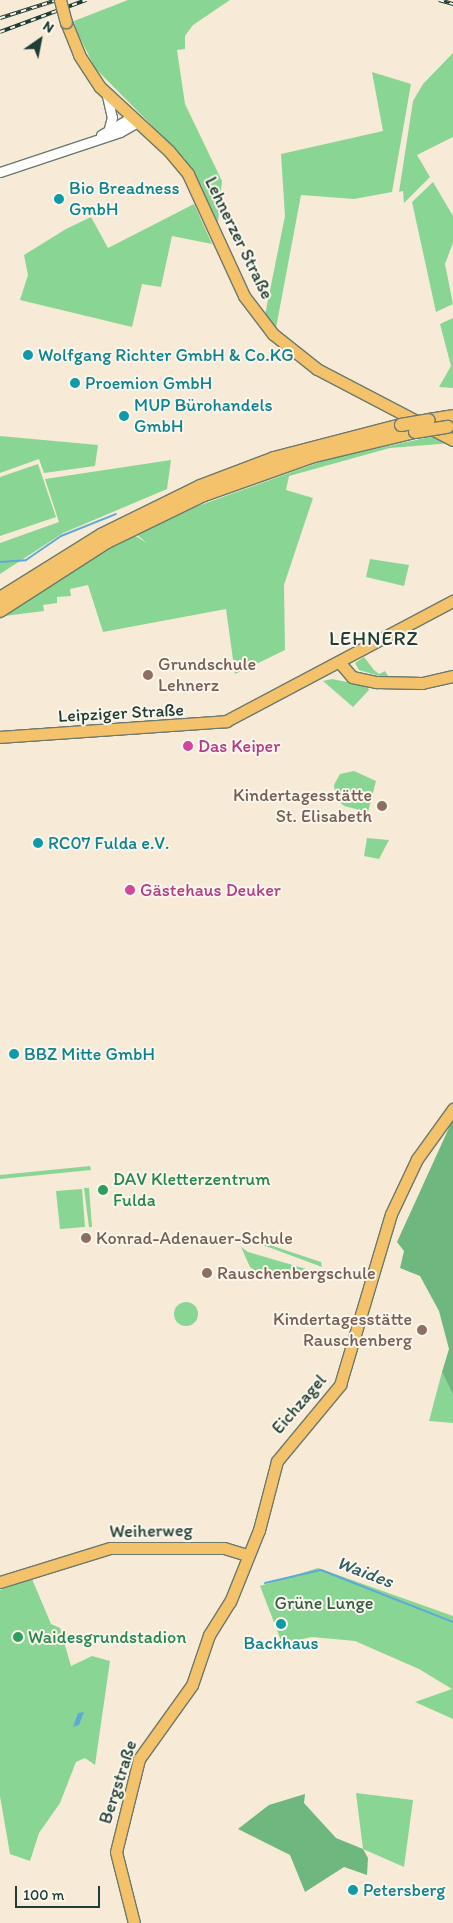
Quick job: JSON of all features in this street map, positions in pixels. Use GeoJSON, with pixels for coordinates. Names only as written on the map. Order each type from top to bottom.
{"type":"FeatureCollection","features":[{"type":"Feature","properties":{"kind":"highway"},"geometry":{"type":"LineString","coordinates":[[0,598],[145,517],[274,458],[401,425],[429,420],[451,423]]}},
{"type":"Feature","properties":{"kind":"highway"},"geometry":{"type":"LineString","coordinates":[[145,517],[274,469],[451,423]]}},
{"type":"Feature","properties":{"kind":"highway"},"geometry":{"type":"LineString","coordinates":[[0,611],[124,528]]}},
{"type":"Feature","properties":{"kind":"main road","name":"Lehnerzer Straße"},"geometry":{"type":"LineString","coordinates":[[60,0],[66,22],[79,55],[108,96],[169,151],[193,181],[244,296],[273,334],[317,369],[453,440]]}},
{"type":"Feature","properties":{"kind":"main road","name":"Leipziger Straße"},"geometry":{"type":"LineString","coordinates":[[0,737],[222,722],[340,663],[453,601]]}},
{"type":"Feature","properties":{"kind":"main road"},"geometry":{"type":"LineString","coordinates":[[340,663],[352,677],[376,682],[422,683],[453,676]]}},
{"type":"Feature","properties":{"kind":"main road","name":"Eichzagel"},"geometry":{"type":"LineString","coordinates":[[247,1555],[258,1530],[277,1461],[341,1384],[391,1214],[417,1158],[453,1109]]}},
{"type":"Feature","properties":{"kind":"main road","name":"Weiherweg"},"geometry":{"type":"LineString","coordinates":[[0,1582],[110,1548],[224,1548],[247,1555]]}},
{"type":"Feature","properties":{"kind":"main road","name":"Bergstraße"},"geometry":{"type":"LineString","coordinates":[[134,1923],[116,1852],[140,1759],[194,1680],[206,1641],[230,1602],[247,1555]]}},
{"type":"Feature","properties":{"kind":"street"},"geometry":{"type":"LineString","coordinates":[[108,96],[112,117],[109,128]]}},
{"type":"Feature","properties":{"kind":"street"},"geometry":{"type":"LineString","coordinates":[[101,135],[109,128],[134,120]]}},
{"type":"Feature","properties":{"kind":"street"},"geometry":{"type":"LineString","coordinates":[[0,172],[101,135],[120,132],[134,120]]}},
{"type":"Feature","properties":{"kind":"green space"},"geometry":{"type":"Polygon","coordinates":[[[128,0],[230,0],[193,25],[185,36],[185,49],[177,50],[185,104],[222,181],[218,223],[185,159],[95,68],[78,34],[74,21],[128,0]]]}},
{"type":"Feature","properties":{"kind":"green space"},"geometry":{"type":"Polygon","coordinates":[[[453,53],[453,137],[417,155],[430,177],[404,203],[403,191],[399,192],[413,101],[423,84],[453,53]]]}},
{"type":"Feature","properties":{"kind":"green space"},"geometry":{"type":"Polygon","coordinates":[[[372,72],[411,84],[392,192],[354,199],[301,195],[276,328],[265,315],[285,216],[281,154],[383,131],[372,72]]]}},
{"type":"Feature","properties":{"kind":"green space"},"geometry":{"type":"Polygon","coordinates":[[[433,182],[453,216],[453,243],[445,264],[453,304],[436,312],[412,202],[433,182]]]}},
{"type":"Feature","properties":{"kind":"green space"},"geometry":{"type":"Polygon","coordinates":[[[194,204],[212,244],[172,236],[161,287],[142,284],[132,327],[20,300],[28,275],[24,255],[66,229],[91,217],[108,248],[194,204]]]}},
{"type":"Feature","properties":{"kind":"green space"},"geometry":{"type":"Polygon","coordinates":[[[453,318],[453,388],[439,387],[451,366],[440,324],[453,318]]]}},
{"type":"Feature","properties":{"kind":"green space"},"geometry":{"type":"Polygon","coordinates":[[[439,435],[452,443],[390,448],[289,476],[286,490],[313,498],[284,585],[285,650],[235,674],[226,609],[103,632],[88,585],[70,589],[71,596],[57,597],[57,603],[43,605],[44,611],[4,616],[61,576],[134,535],[147,543],[136,534],[173,515],[328,459],[439,435]]]}},
{"type":"Feature","properties":{"kind":"green space"},"geometry":{"type":"Polygon","coordinates":[[[0,436],[98,445],[95,466],[44,473],[39,459],[0,473],[0,436]]]}},
{"type":"Feature","properties":{"kind":"green space"},"geometry":{"type":"Polygon","coordinates":[[[171,460],[167,489],[63,533],[0,574],[0,543],[59,522],[45,479],[171,460]]]}},
{"type":"Feature","properties":{"kind":"green space"},"geometry":{"type":"Polygon","coordinates":[[[38,464],[56,517],[0,536],[0,477],[38,464]]]}},
{"type":"Feature","properties":{"kind":"green space"},"geometry":{"type":"Polygon","coordinates":[[[370,559],[409,565],[404,586],[366,577],[370,559]]]}},
{"type":"Feature","properties":{"kind":"green space"},"geometry":{"type":"Polygon","coordinates":[[[364,657],[374,670],[379,674],[385,671],[390,679],[359,670],[355,663],[364,657]]]}},
{"type":"Feature","properties":{"kind":"green space"},"geometry":{"type":"Polygon","coordinates":[[[332,679],[367,686],[369,690],[353,707],[323,681],[332,679]]]}},
{"type":"Feature","properties":{"kind":"green space"},"geometry":{"type":"Polygon","coordinates":[[[354,771],[376,781],[368,812],[344,806],[336,798],[334,785],[340,774],[354,771]]]}},
{"type":"Feature","properties":{"kind":"green space"},"geometry":{"type":"Polygon","coordinates":[[[367,838],[389,840],[379,859],[364,856],[367,838]]]}},
{"type":"Feature","properties":{"kind":"green space"},"geometry":{"type":"Polygon","coordinates":[[[453,1119],[453,1395],[442,1372],[449,1349],[439,1311],[420,1276],[400,1268],[404,1251],[397,1242],[453,1119]]]}},
{"type":"Feature","properties":{"kind":"green space"},"geometry":{"type":"Polygon","coordinates":[[[90,1166],[91,1170],[0,1179],[0,1175],[90,1166]]]}},
{"type":"Feature","properties":{"kind":"green space"},"geometry":{"type":"Polygon","coordinates":[[[84,1188],[89,1188],[92,1227],[89,1227],[84,1188]]]}},
{"type":"Feature","properties":{"kind":"green space"},"geometry":{"type":"Polygon","coordinates":[[[82,1189],[85,1227],[60,1229],[56,1191],[82,1189]]]}},
{"type":"Feature","properties":{"kind":"green space"},"geometry":{"type":"Polygon","coordinates":[[[243,1236],[321,1262],[322,1267],[252,1241],[241,1242],[243,1236]]]}},
{"type":"Feature","properties":{"kind":"green space"},"geometry":{"type":"Polygon","coordinates":[[[241,1247],[248,1252],[313,1271],[261,1275],[250,1267],[241,1247]]]}},
{"type":"Feature","properties":{"kind":"green space"},"geometry":{"type":"Polygon","coordinates":[[[186,1302],[194,1306],[198,1314],[194,1322],[186,1326],[178,1322],[174,1314],[178,1306],[186,1302]]]}},
{"type":"Feature","properties":{"kind":"green space"},"geometry":{"type":"Polygon","coordinates":[[[442,1372],[453,1395],[453,1423],[429,1421],[442,1372]]]}},
{"type":"Feature","properties":{"kind":"green space","name":"Grüne Lunge"},"geometry":{"type":"Polygon","coordinates":[[[318,1568],[453,1616],[453,1719],[415,1702],[452,1689],[419,1669],[355,1641],[312,1637],[282,1643],[260,1586],[318,1568]]]}},
{"type":"Feature","properties":{"kind":"green space"},"geometry":{"type":"Polygon","coordinates":[[[32,1579],[51,1624],[60,1628],[71,1666],[92,1656],[110,1661],[95,1765],[85,1758],[76,1762],[60,1803],[39,1833],[30,1861],[10,1854],[0,1796],[0,1590],[32,1579]]]}},
{"type":"Feature","properties":{"kind":"green space"},"geometry":{"type":"Polygon","coordinates":[[[356,1793],[413,1800],[404,1867],[363,1849],[356,1793]]]}},
{"type":"Feature","properties":{"kind":"green space"},"geometry":{"type":"Polygon","coordinates":[[[305,1794],[304,1803],[336,1838],[363,1849],[368,1858],[367,1875],[344,1867],[305,1892],[290,1855],[238,1829],[269,1805],[305,1794]]]}},
{"type":"Feature","properties":{"kind":"water"},"geometry":{"type":"Polygon","coordinates":[[[84,1712],[79,1725],[73,1727],[78,1713],[84,1712]]]}},
{"type":"Feature","properties":{"kind":"waterway"},"geometry":{"type":"LineString","coordinates":[[0,562],[26,560],[61,536],[116,514]]}},
{"type":"Feature","properties":{"kind":"waterway","name":"Waides"},"geometry":{"type":"LineString","coordinates":[[265,1583],[321,1570],[453,1622]]}},
{"type":"Feature","properties":{"kind":"railway"},"geometry":{"type":"LineString","coordinates":[[0,18],[57,0]]}},
{"type":"Feature","properties":{"kind":"railway"},"geometry":{"type":"LineString","coordinates":[[0,32],[86,0]]}},
{"type":"Feature","properties":{"kind":"railway"},"geometry":{"type":"LineString","coordinates":[[439,0],[453,4]]}},
{"type":"Feature","properties":{"kind":"place","name":"Bio Breadness GmbH"},"geometry":{"type":"Point","coordinates":[59,199]}},
{"type":"Feature","properties":{"kind":"place","name":"Wolfgang Richter GmbH & Co.KG"},"geometry":{"type":"Point","coordinates":[28,355]}},
{"type":"Feature","properties":{"kind":"place","name":"Proemion GmbH"},"geometry":{"type":"Point","coordinates":[75,383]}},
{"type":"Feature","properties":{"kind":"place","name":"MUP Bürohandels GmbH"},"geometry":{"type":"Point","coordinates":[124,416]}},
{"type":"Feature","properties":{"kind":"place","name":"Grundschule Lehnerz"},"geometry":{"type":"Point","coordinates":[148,675]}},
{"type":"Feature","properties":{"kind":"place","name":"Das Keiper"},"geometry":{"type":"Point","coordinates":[188,746]}},
{"type":"Feature","properties":{"kind":"place","name":"Kindertagesstätte St. Elisabeth"},"geometry":{"type":"Point","coordinates":[382,806]}},
{"type":"Feature","properties":{"kind":"place","name":"RC07 Fulda e.V."},"geometry":{"type":"Point","coordinates":[38,843]}},
{"type":"Feature","properties":{"kind":"place","name":"Gästehaus Deuker"},"geometry":{"type":"Point","coordinates":[130,890]}},
{"type":"Feature","properties":{"kind":"place","name":"BBZ Mitte GmbH"},"geometry":{"type":"Point","coordinates":[14,1054]}},
{"type":"Feature","properties":{"kind":"place","name":"DAV Kletterzentrum Fulda"},"geometry":{"type":"Point","coordinates":[103,1190]}},
{"type":"Feature","properties":{"kind":"place","name":"Konrad-Adenauer-Schule"},"geometry":{"type":"Point","coordinates":[86,1238]}},
{"type":"Feature","properties":{"kind":"place","name":"Rauschenbergschule"},"geometry":{"type":"Point","coordinates":[207,1273]}},
{"type":"Feature","properties":{"kind":"place","name":"Kindertagesstätte Rauschenberg"},"geometry":{"type":"Point","coordinates":[422,1330]}},
{"type":"Feature","properties":{"kind":"place","name":"Backhaus"},"geometry":{"type":"Point","coordinates":[281,1624]}},
{"type":"Feature","properties":{"kind":"place","name":"Waidesgrundstadion"},"geometry":{"type":"Point","coordinates":[18,1637]}},
{"type":"Feature","properties":{"kind":"place","name":"Petersberg"},"geometry":{"type":"Point","coordinates":[353,1890]}},
{"type":"Feature","properties":{"kind":"district","name":"LEHNERZ"},"geometry":{"type":"Point","coordinates":[374,638]}}]}
